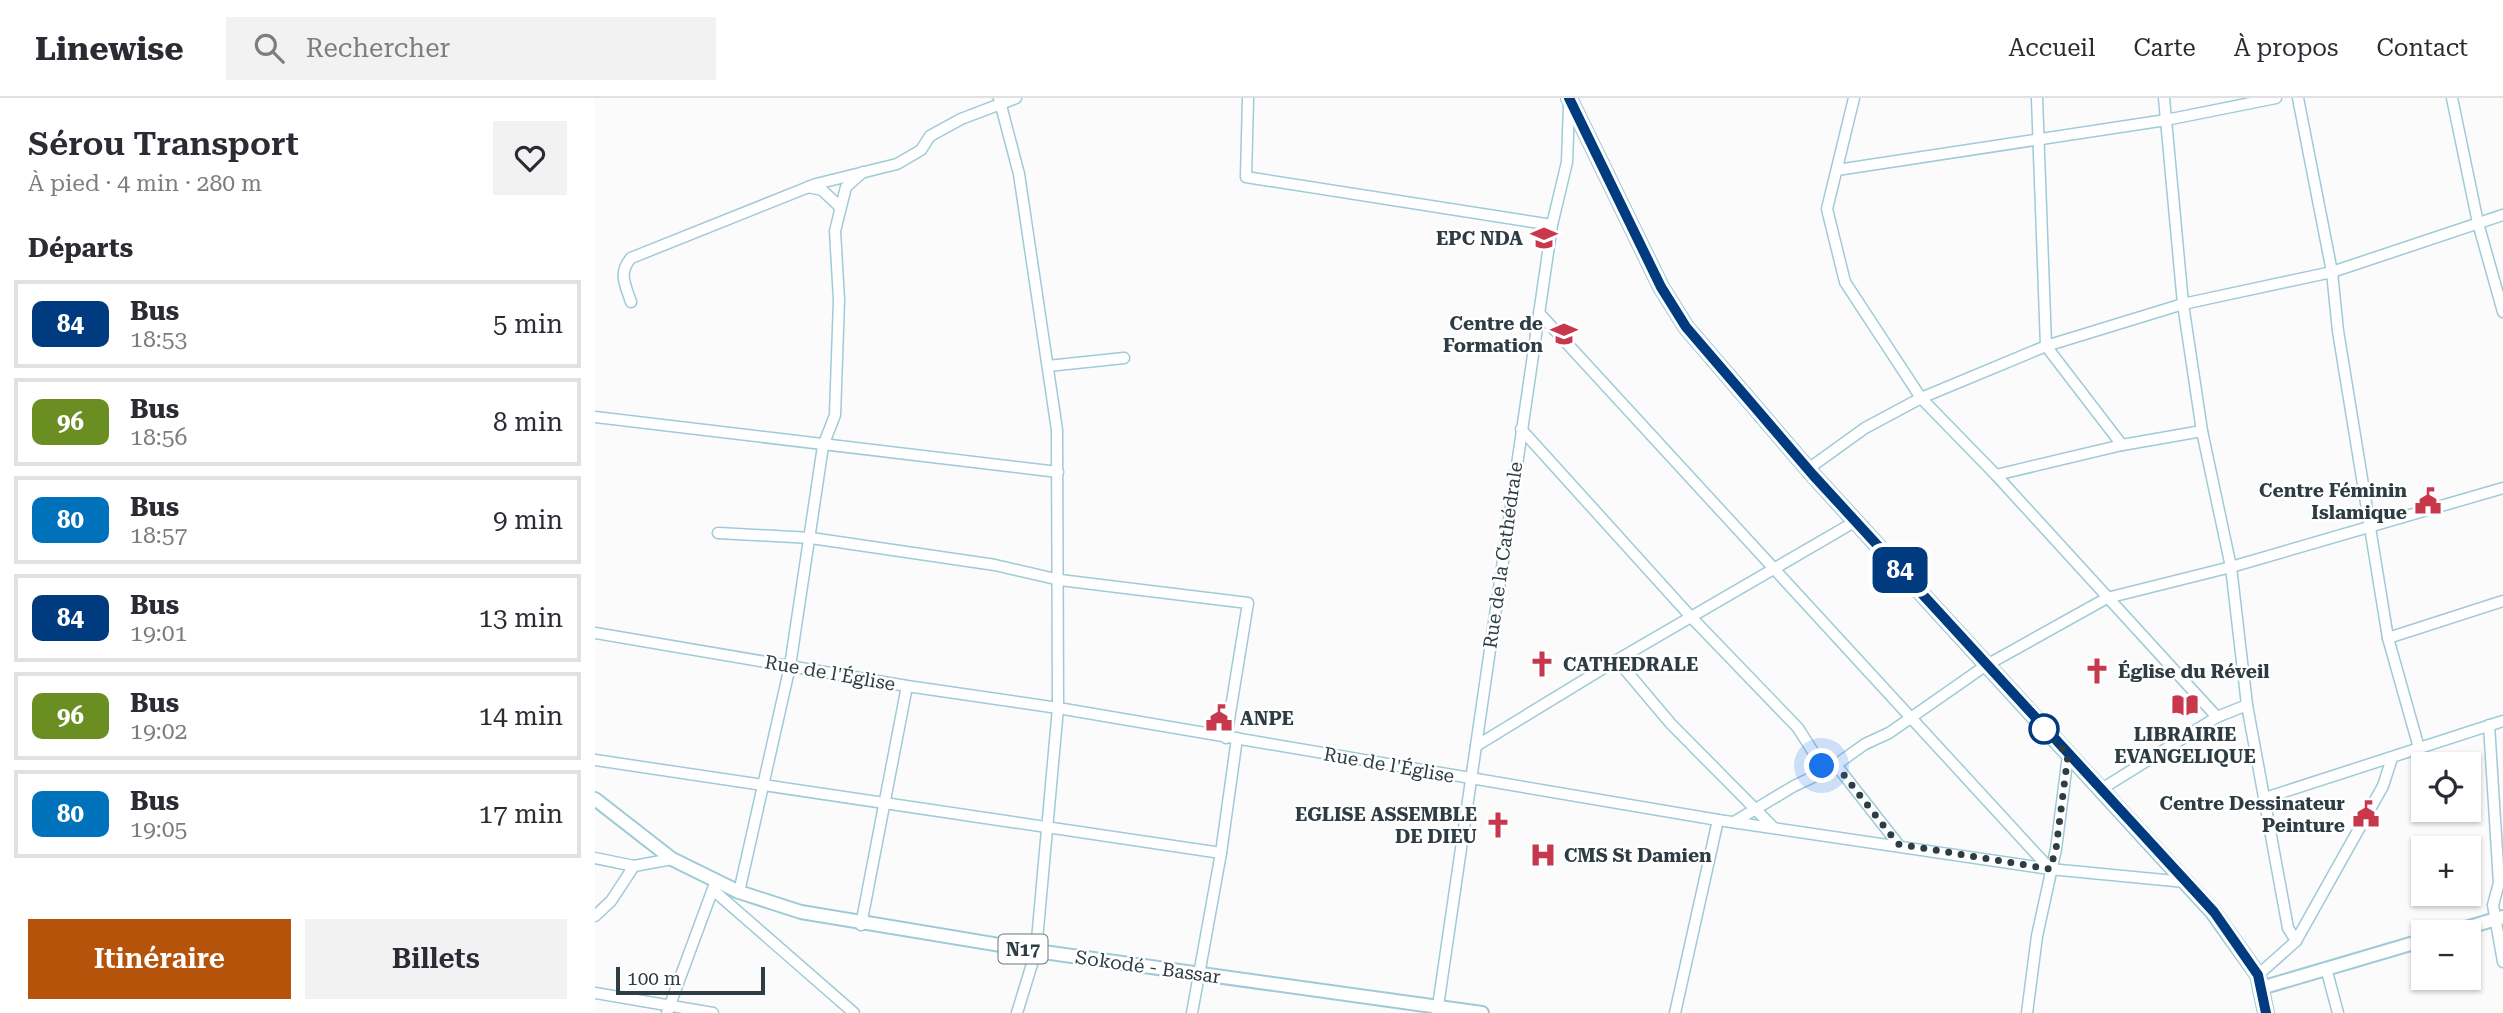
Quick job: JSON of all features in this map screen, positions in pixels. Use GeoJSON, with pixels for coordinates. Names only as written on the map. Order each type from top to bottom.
{"type":"FeatureCollection","features":[{"type":"Feature","properties":{"kind":"highway"},"geometry":{"type":"LineString","coordinates":[[1569,98],[1674,310],[1808,469],[2231,934],[2260,982],[2266,1013]]}},
{"type":"Feature","properties":{"kind":"main road","name":"Sokodé - Bassar"},"geometry":{"type":"LineString","coordinates":[[595,799],[672,859],[714,886],[801,912],[861,925],[1036,951],[1482,1013]]}},
{"type":"Feature","properties":{"kind":"main road"},"geometry":{"type":"LineString","coordinates":[[2481,923],[2499,918]]}},
{"type":"Feature","properties":{"kind":"main road"},"geometry":{"type":"LineString","coordinates":[[2260,982],[2326,968],[2411,944]]}},
{"type":"Feature","properties":{"kind":"street"},"geometry":{"type":"LineString","coordinates":[[631,302],[622,275],[631,258],[808,187],[897,164],[921,150],[930,136],[999,100],[1016,98]]}},
{"type":"Feature","properties":{"kind":"street"},"geometry":{"type":"LineString","coordinates":[[1248,98],[1246,177],[1552,225]]}},
{"type":"Feature","properties":{"kind":"street","name":"Rue de la Cathédrale"},"geometry":{"type":"LineString","coordinates":[[1438,1009],[1552,225],[1571,137],[1569,98]]}},
{"type":"Feature","properties":{"kind":"street"},"geometry":{"type":"LineString","coordinates":[[1854,98],[1827,209],[1845,282],[1921,398],[1996,475],[2217,717]]}},
{"type":"Feature","properties":{"kind":"street"},"geometry":{"type":"LineString","coordinates":[[2037,98],[2046,345],[2122,445]]}},
{"type":"Feature","properties":{"kind":"street"},"geometry":{"type":"LineString","coordinates":[[2164,98],[2183,304],[2202,431],[2231,567],[2247,705],[2288,928],[2295,941]]}},
{"type":"Feature","properties":{"kind":"street"},"geometry":{"type":"LineString","coordinates":[[1837,170],[2166,120],[2276,98]]}},
{"type":"Feature","properties":{"kind":"street"},"geometry":{"type":"LineString","coordinates":[[2298,98],[2332,272],[2338,331],[2372,526],[2388,638],[2419,748]]}},
{"type":"Feature","properties":{"kind":"street"},"geometry":{"type":"LineString","coordinates":[[2452,98],[2478,223],[2503,312]]}},
{"type":"Feature","properties":{"kind":"street"},"geometry":{"type":"LineString","coordinates":[[999,100],[1019,174],[1057,430],[1058,472],[1058,708],[1049,828],[1036,951],[1017,1013]]}},
{"type":"Feature","properties":{"kind":"street"},"geometry":{"type":"LineString","coordinates":[[739,892],[790,666],[823,446],[835,415],[839,300],[835,231],[839,206],[846,187],[863,172]]}},
{"type":"Feature","properties":{"kind":"street"},"geometry":{"type":"LineString","coordinates":[[808,187],[822,190],[839,206]]}},
{"type":"Feature","properties":{"kind":"street"},"geometry":{"type":"LineString","coordinates":[[1808,469],[1865,428],[1921,398],[2046,345],[2183,304],[2332,272],[2503,215]]}},
{"type":"Feature","properties":{"kind":"street"},"geometry":{"type":"LineString","coordinates":[[1539,313],[2050,869]]}},
{"type":"Feature","properties":{"kind":"street"},"geometry":{"type":"LineString","coordinates":[[1048,366],[1124,358]]}},
{"type":"Feature","properties":{"kind":"street"},"geometry":{"type":"LineString","coordinates":[[595,417],[1058,472]]}},
{"type":"Feature","properties":{"kind":"street"},"geometry":{"type":"LineString","coordinates":[[1521,429],[1691,617],[1798,728],[1822,766],[1840,770],[1898,844]]}},
{"type":"Feature","properties":{"kind":"street"},"geometry":{"type":"LineString","coordinates":[[1996,475],[2122,445],[2202,431]]}},
{"type":"Feature","properties":{"kind":"street"},"geometry":{"type":"LineString","coordinates":[[1734,822],[1830,769],[1913,717],[1985,666],[2107,598],[2231,567],[2503,488]]}},
{"type":"Feature","properties":{"kind":"street"},"geometry":{"type":"LineString","coordinates":[[1476,746],[1617,660],[1856,521]]}},
{"type":"Feature","properties":{"kind":"street"},"geometry":{"type":"LineString","coordinates":[[718,533],[811,538],[995,565],[1060,580],[1248,603],[1221,853],[1197,973],[1192,1013]]}},
{"type":"Feature","properties":{"kind":"street"},"geometry":{"type":"LineString","coordinates":[[2388,638],[2503,601]]}},
{"type":"Feature","properties":{"kind":"street","name":"Rue de l'Église"},"geometry":{"type":"LineString","coordinates":[[595,633],[1718,820],[1898,844],[2050,869],[2185,882]]}},
{"type":"Feature","properties":{"kind":"street"},"geometry":{"type":"LineString","coordinates":[[1617,660],[1671,724],[1773,827]]}},
{"type":"Feature","properties":{"kind":"street"},"geometry":{"type":"LineString","coordinates":[[861,925],[907,686]]}},
{"type":"Feature","properties":{"kind":"street"},"geometry":{"type":"LineString","coordinates":[[2100,790],[2217,717],[2247,705]]}},
{"type":"Feature","properties":{"kind":"street"},"geometry":{"type":"LineString","coordinates":[[2265,799],[2503,721]]}},
{"type":"Feature","properties":{"kind":"street"},"geometry":{"type":"LineString","coordinates":[[2489,725],[2498,883],[2493,905],[2499,918],[2503,962]]}},
{"type":"Feature","properties":{"kind":"street"},"geometry":{"type":"LineString","coordinates":[[2027,1013],[2050,869],[2056,849],[2068,755]]}},
{"type":"Feature","properties":{"kind":"street"},"geometry":{"type":"LineString","coordinates":[[2260,982],[2295,941],[2383,786],[2392,758]]}},
{"type":"Feature","properties":{"kind":"street"},"geometry":{"type":"LineString","coordinates":[[595,760],[762,787],[1221,853]]}},
{"type":"Feature","properties":{"kind":"street"},"geometry":{"type":"LineString","coordinates":[[1675,1013],[1718,820]]}},
{"type":"Feature","properties":{"kind":"street"},"geometry":{"type":"LineString","coordinates":[[595,858],[634,866],[672,859]]}},
{"type":"Feature","properties":{"kind":"street"},"geometry":{"type":"LineString","coordinates":[[595,916],[611,901],[634,866]]}},
{"type":"Feature","properties":{"kind":"street"},"geometry":{"type":"LineString","coordinates":[[668,1009],[714,886],[854,1013]]}},
{"type":"Feature","properties":{"kind":"street"},"geometry":{"type":"LineString","coordinates":[[2326,968],[2338,1013]]}},
{"type":"Feature","properties":{"kind":"street"},"geometry":{"type":"LineString","coordinates":[[595,993],[668,1009],[713,1013]]}},
{"type":"Feature","properties":{"kind":"bus line","name":"84"},"geometry":{"type":"LineString","coordinates":[[1569,98],[1661,287],[1686,327],[1813,475],[1985,666],[2214,912],[2258,975],[2266,1013]]}},
{"type":"Feature","properties":{"kind":"place","name":"EPC NDA"},"geometry":{"type":"Point","coordinates":[1544,238]}},
{"type":"Feature","properties":{"kind":"place","name":"Centre de Formation"},"geometry":{"type":"Point","coordinates":[1564,334]}},
{"type":"Feature","properties":{"kind":"place","name":"Centre Féminin Islamique"},"geometry":{"type":"Point","coordinates":[2428,501]}},
{"type":"Feature","properties":{"kind":"place","name":"CATHEDRALE"},"geometry":{"type":"Point","coordinates":[1542,664]}},
{"type":"Feature","properties":{"kind":"place","name":"Église du Réveil"},"geometry":{"type":"Point","coordinates":[2097,671]}},
{"type":"Feature","properties":{"kind":"place","name":"LIBRAIRIE EVANGELIQUE"},"geometry":{"type":"Point","coordinates":[2185,705]}},
{"type":"Feature","properties":{"kind":"place","name":"ANPE"},"geometry":{"type":"Point","coordinates":[1219,718]}},
{"type":"Feature","properties":{"kind":"place","name":"Centre Dessinateur Peinture"},"geometry":{"type":"Point","coordinates":[2366,814]}},
{"type":"Feature","properties":{"kind":"place","name":"EGLISE ASSEMBLE DE DIEU"},"geometry":{"type":"Point","coordinates":[1498,825]}},
{"type":"Feature","properties":{"kind":"place","name":"CMS St Damien"},"geometry":{"type":"Point","coordinates":[1543,855]}},
{"type":"Feature","properties":{"kind":"route"},"geometry":{"type":"LineString","coordinates":[[1822,766],[1840,770],[1898,844],[2050,869],[2056,849],[2068,755],[2044,729]]}}]}
